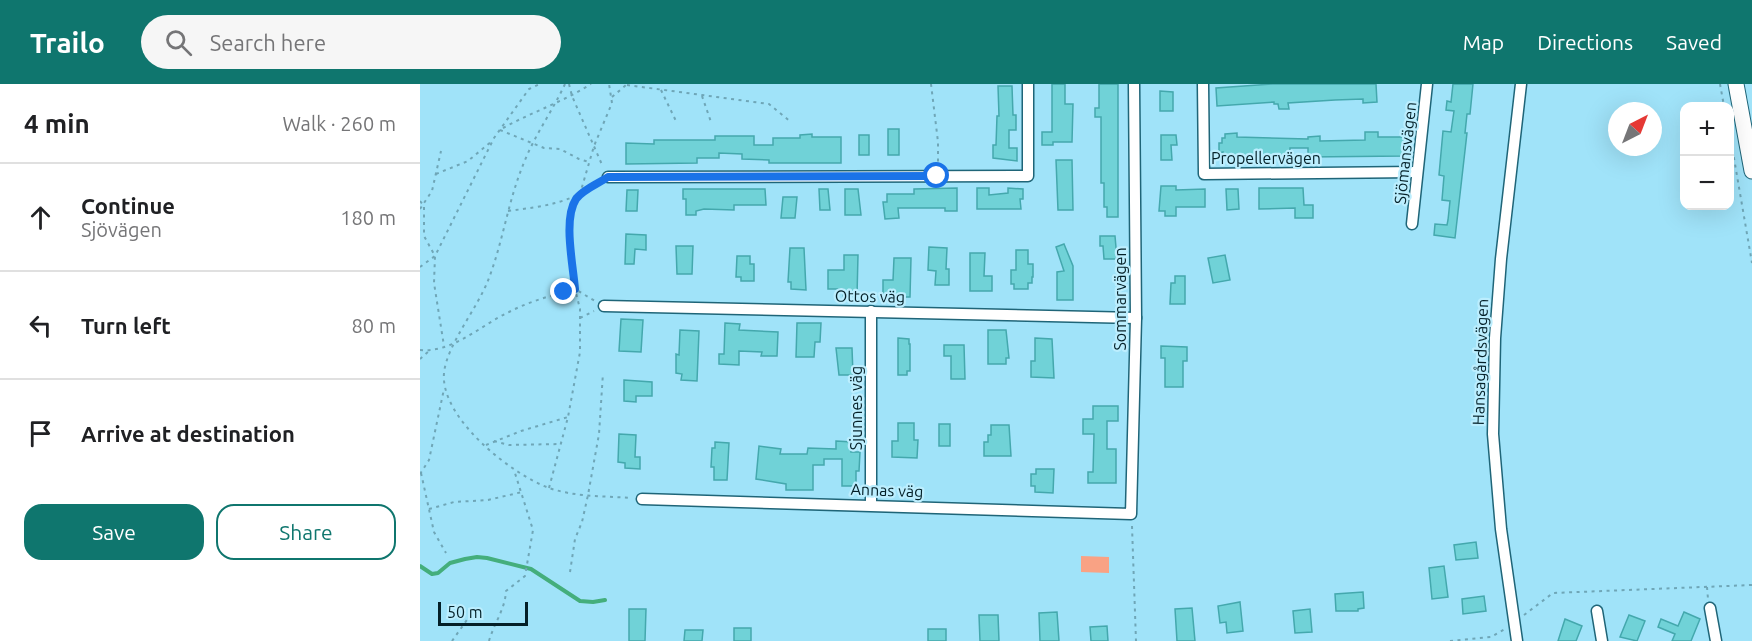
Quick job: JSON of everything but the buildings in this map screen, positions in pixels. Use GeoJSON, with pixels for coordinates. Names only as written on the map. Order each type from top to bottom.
{"type":"FeatureCollection","features":[{"type":"Feature","properties":{"kind":"street"},"geometry":{"type":"LineString","coordinates":[[608,177],[1028,176],[1028,84]]}},
{"type":"Feature","properties":{"kind":"street","name":"Sommarvägen"},"geometry":{"type":"LineString","coordinates":[[1131,514],[1136,318],[1134,84]]}},
{"type":"Feature","properties":{"kind":"street","name":"Propellervägen"},"geometry":{"type":"LineString","coordinates":[[1203,84],[1204,174],[1416,172]]}},
{"type":"Feature","properties":{"kind":"street","name":"Sjömansvägen"},"geometry":{"type":"LineString","coordinates":[[1412,224],[1427,84]]}},
{"type":"Feature","properties":{"kind":"street","name":"Hansagårdsvägen"},"geometry":{"type":"LineString","coordinates":[[1517,641],[1492,434],[1499,282],[1521,84]]}},
{"type":"Feature","properties":{"kind":"street"},"geometry":{"type":"LineString","coordinates":[[1736,84],[1752,171]]}},
{"type":"Feature","properties":{"kind":"street","name":"Ottos väg"},"geometry":{"type":"LineString","coordinates":[[604,306],[1136,318]]}},
{"type":"Feature","properties":{"kind":"street","name":"Sjunnes väg"},"geometry":{"type":"LineString","coordinates":[[871,505],[872,311]]}},
{"type":"Feature","properties":{"kind":"street","name":"Annas väg"},"geometry":{"type":"LineString","coordinates":[[642,499],[1131,514]]}},
{"type":"Feature","properties":{"kind":"street"},"geometry":{"type":"LineString","coordinates":[[1710,608],[1716,641]]}},
{"type":"Feature","properties":{"kind":"street"},"geometry":{"type":"LineString","coordinates":[[1598,611],[1602,641]]}},
{"type":"Feature","properties":{"kind":"path"},"geometry":{"type":"LineString","coordinates":[[444,346],[434,283],[435,256],[494,138],[529,89],[540,84]]}},
{"type":"Feature","properties":{"kind":"path"},"geometry":{"type":"LineString","coordinates":[[508,211],[545,207],[577,197],[608,177],[567,84]]}},
{"type":"Feature","properties":{"kind":"path"},"geometry":{"type":"LineString","coordinates":[[446,553],[434,532],[420,474],[429,460],[445,387],[446,363],[486,286],[522,166],[543,121],[567,84]]}},
{"type":"Feature","properties":{"kind":"path"},"geometry":{"type":"LineString","coordinates":[[500,130],[527,115],[572,96],[591,84]]}},
{"type":"Feature","properties":{"kind":"path"},"geometry":{"type":"LineString","coordinates":[[549,488],[568,417],[580,352],[580,318],[569,222],[594,146],[612,103],[609,84]]}},
{"type":"Feature","properties":{"kind":"path"},"geometry":{"type":"LineString","coordinates":[[612,97],[627,84],[769,104],[791,122]]}},
{"type":"Feature","properties":{"kind":"path"},"geometry":{"type":"LineString","coordinates":[[931,84],[938,142],[937,176]]}},
{"type":"Feature","properties":{"kind":"path"},"geometry":{"type":"LineString","coordinates":[[1720,84],[1723,102]]}},
{"type":"Feature","properties":{"kind":"path"},"geometry":{"type":"LineString","coordinates":[[661,90],[676,121]]}},
{"type":"Feature","properties":{"kind":"path"},"geometry":{"type":"LineString","coordinates":[[702,96],[711,122]]}},
{"type":"Feature","properties":{"kind":"path"},"geometry":{"type":"LineString","coordinates":[[500,130],[544,148],[560,149],[589,162]]}},
{"type":"Feature","properties":{"kind":"path"},"geometry":{"type":"LineString","coordinates":[[436,174],[468,161],[494,138]]}},
{"type":"Feature","properties":{"kind":"path"},"geometry":{"type":"LineString","coordinates":[[420,209],[432,191],[441,151]]}},
{"type":"Feature","properties":{"kind":"path"},"geometry":{"type":"LineString","coordinates":[[1734,156],[1752,262]]}},
{"type":"Feature","properties":{"kind":"path"},"geometry":{"type":"LineString","coordinates":[[420,201],[424,206],[424,236],[435,256]]}},
{"type":"Feature","properties":{"kind":"path"},"geometry":{"type":"LineString","coordinates":[[420,267],[435,256]]}},
{"type":"Feature","properties":{"kind":"path"},"geometry":{"type":"LineString","coordinates":[[420,359],[429,351],[455,343],[507,312],[575,289],[604,306]]}},
{"type":"Feature","properties":{"kind":"path"},"geometry":{"type":"LineString","coordinates":[[580,318],[604,306]]}},
{"type":"Feature","properties":{"kind":"path"},"geometry":{"type":"LineString","coordinates":[[420,350],[429,351]]}},
{"type":"Feature","properties":{"kind":"path"},"geometry":{"type":"LineString","coordinates":[[570,572],[575,539],[582,522],[599,434],[603,373]]}},
{"type":"Feature","properties":{"kind":"path"},"geometry":{"type":"LineString","coordinates":[[445,387],[456,414],[514,470],[549,488],[588,495],[642,499]]}},
{"type":"Feature","properties":{"kind":"path"},"geometry":{"type":"LineString","coordinates":[[486,445],[521,431],[568,417]]}},
{"type":"Feature","properties":{"kind":"path"},"geometry":{"type":"LineString","coordinates":[[494,441],[509,445],[560,444]]}},
{"type":"Feature","properties":{"kind":"path"},"geometry":{"type":"LineString","coordinates":[[489,641],[493,628],[500,618],[506,591],[525,576],[533,530],[514,470]]}},
{"type":"Feature","properties":{"kind":"path"},"geometry":{"type":"LineString","coordinates":[[429,509],[454,502],[488,500],[522,492]]}},
{"type":"Feature","properties":{"kind":"path"},"geometry":{"type":"LineString","coordinates":[[1131,514],[1136,641]]}},
{"type":"Feature","properties":{"kind":"path"},"geometry":{"type":"LineString","coordinates":[[452,641],[469,617]]}},
{"type":"Feature","properties":{"kind":"shaded area"},"geometry":{"type":"Polygon","coordinates":[[[1081,556],[1109,557],[1109,573],[1081,572],[1081,556]]]}},
{"type":"Feature","properties":{"kind":"waterway"},"geometry":{"type":"LineString","coordinates":[[420,566],[432,574],[438,573],[450,563],[477,557],[487,558],[531,569],[580,601],[605,600]]}},
{"type":"Feature","properties":{"kind":"route"},"geometry":{"type":"LineString","coordinates":[[564,292],[575,289],[569,217],[577,197],[608,177],[937,176]]}}]}
